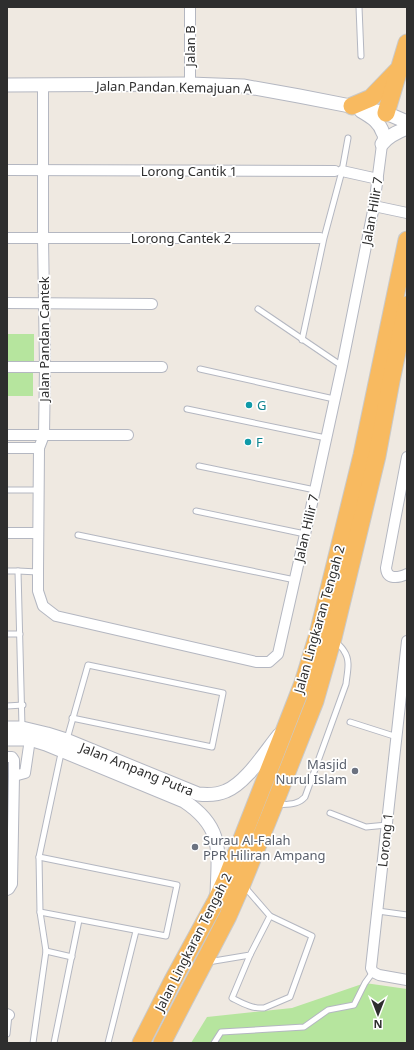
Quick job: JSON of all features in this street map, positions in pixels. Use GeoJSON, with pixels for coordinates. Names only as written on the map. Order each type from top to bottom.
{"type":"FeatureCollection","features":[{"type":"Feature","properties":{"kind":"highway"},"geometry":{"type":"LineString","coordinates":[[386,113],[407,43]]}},
{"type":"Feature","properties":{"kind":"highway"},"geometry":{"type":"LineString","coordinates":[[352,106],[371,98],[399,68]]}},
{"type":"Feature","properties":{"kind":"highway","name":"Jalan Lingkaran Tengah 2"},"geometry":{"type":"LineString","coordinates":[[162,1043],[228,916],[274,805],[314,701],[333,638],[377,456],[384,380],[407,240]]}},
{"type":"Feature","properties":{"kind":"highway","name":"Jalan Lingkaran Tengah 2"},"geometry":{"type":"LineString","coordinates":[[141,1043],[216,901],[230,870],[303,683],[325,607],[362,455],[407,305]]}},
{"type":"Feature","properties":{"kind":"street","name":"Jalan B"},"geometry":{"type":"LineString","coordinates":[[190,7],[190,84]]}},
{"type":"Feature","properties":{"kind":"street","name":"Jalan Pandan Kemajuan A"},"geometry":{"type":"LineString","coordinates":[[7,85],[190,84],[243,86],[386,113],[407,122]]}},
{"type":"Feature","properties":{"kind":"street","name":"Jalan Pandan Cantek"},"geometry":{"type":"LineString","coordinates":[[38,591],[39,448],[44,435],[45,367],[43,85]]}},
{"type":"Feature","properties":{"kind":"street"},"geometry":{"type":"LineString","coordinates":[[352,106],[377,122],[381,127],[382,139],[386,139],[407,128]]}},
{"type":"Feature","properties":{"kind":"street","name":"Jalan Pandan Kemajuan A"},"geometry":{"type":"LineString","coordinates":[[386,113],[407,111]]}},
{"type":"Feature","properties":{"kind":"street","name":"Jalan Hilir 7"},"geometry":{"type":"LineString","coordinates":[[38,591],[43,606],[56,616],[256,662],[270,662],[278,654],[342,366],[374,206],[386,113]]}},
{"type":"Feature","properties":{"kind":"street","name":"Lorong Cantik 1"},"geometry":{"type":"LineString","coordinates":[[7,170],[338,171],[378,179]]}},
{"type":"Feature","properties":{"kind":"street"},"geometry":{"type":"LineString","coordinates":[[374,206],[407,213]]}},
{"type":"Feature","properties":{"kind":"street","name":"Lorong Cantek 2"},"geometry":{"type":"LineString","coordinates":[[7,238],[320,238]]}},
{"type":"Feature","properties":{"kind":"street"},"geometry":{"type":"LineString","coordinates":[[7,303],[152,304]]}},
{"type":"Feature","properties":{"kind":"street"},"geometry":{"type":"LineString","coordinates":[[7,367],[162,367]]}},
{"type":"Feature","properties":{"kind":"street"},"geometry":{"type":"LineString","coordinates":[[7,435],[128,435]]}},
{"type":"Feature","properties":{"kind":"street"},"geometry":{"type":"LineString","coordinates":[[7,448],[39,448]]}},
{"type":"Feature","properties":{"kind":"street"},"geometry":{"type":"LineString","coordinates":[[407,457],[386,568],[389,576],[396,578],[407,574]]}},
{"type":"Feature","properties":{"kind":"street"},"geometry":{"type":"LineString","coordinates":[[7,533],[38,533]]}},
{"type":"Feature","properties":{"kind":"street","name":"Lorong 1"},"geometry":{"type":"LineString","coordinates":[[373,972],[371,968],[396,737],[403,708],[407,641]]}},
{"type":"Feature","properties":{"kind":"street","name":"Jalan Ampang Putra"},"geometry":{"type":"LineString","coordinates":[[7,739],[30,739],[46,744],[65,746],[198,794],[211,795],[225,792],[237,786],[248,775],[287,724]]}},
{"type":"Feature","properties":{"kind":"street","name":"Jalan Ampang Putra"},"geometry":{"type":"LineString","coordinates":[[7,728],[22,728],[47,734],[65,746],[184,801],[196,809],[213,831],[217,844],[218,858],[216,901]]}},
{"type":"Feature","properties":{"kind":"street"},"geometry":{"type":"LineString","coordinates":[[14,776],[25,773],[30,739]]}},
{"type":"Feature","properties":{"kind":"street"},"geometry":{"type":"LineString","coordinates":[[7,757],[12,757],[14,760],[12,884],[7,890]]}},
{"type":"Feature","properties":{"kind":"street"},"geometry":{"type":"LineString","coordinates":[[373,972],[379,975],[407,980]]}},
{"type":"Feature","properties":{"kind":"lane"},"geometry":{"type":"LineString","coordinates":[[359,7],[361,56]]}},
{"type":"Feature","properties":{"kind":"lane"},"geometry":{"type":"LineString","coordinates":[[302,340],[338,171],[348,138]]}},
{"type":"Feature","properties":{"kind":"lane"},"geometry":{"type":"LineString","coordinates":[[258,309],[342,366]]}},
{"type":"Feature","properties":{"kind":"lane"},"geometry":{"type":"LineString","coordinates":[[200,369],[334,399]]}},
{"type":"Feature","properties":{"kind":"lane"},"geometry":{"type":"LineString","coordinates":[[187,409],[326,438]]}},
{"type":"Feature","properties":{"kind":"lane"},"geometry":{"type":"LineString","coordinates":[[199,466],[315,490]]}},
{"type":"Feature","properties":{"kind":"lane"},"geometry":{"type":"LineString","coordinates":[[7,490],[38,490]]}},
{"type":"Feature","properties":{"kind":"lane"},"geometry":{"type":"LineString","coordinates":[[196,511],[305,534]]}},
{"type":"Feature","properties":{"kind":"lane"},"geometry":{"type":"LineString","coordinates":[[78,535],[295,580]]}},
{"type":"Feature","properties":{"kind":"lane"},"geometry":{"type":"LineString","coordinates":[[7,571],[38,572]]}},
{"type":"Feature","properties":{"kind":"lane"},"geometry":{"type":"LineString","coordinates":[[18,571],[22,728]]}},
{"type":"Feature","properties":{"kind":"lane"},"geometry":{"type":"LineString","coordinates":[[7,634],[20,634]]}},
{"type":"Feature","properties":{"kind":"lane"},"geometry":{"type":"LineString","coordinates":[[274,805],[296,804],[305,797],[346,684],[348,659],[344,651],[333,638]]}},
{"type":"Feature","properties":{"kind":"lane"},"geometry":{"type":"LineString","coordinates":[[33,1043],[46,951],[40,912],[39,857],[60,758],[65,746],[72,718],[88,665],[223,693],[212,747],[72,718]]}},
{"type":"Feature","properties":{"kind":"lane"},"geometry":{"type":"LineString","coordinates":[[7,706],[22,705]]}},
{"type":"Feature","properties":{"kind":"lane"},"geometry":{"type":"LineString","coordinates":[[350,722],[396,737]]}},
{"type":"Feature","properties":{"kind":"lane"},"geometry":{"type":"LineString","coordinates":[[330,813],[366,827],[387,825]]}},
{"type":"Feature","properties":{"kind":"lane"},"geometry":{"type":"LineString","coordinates":[[39,857],[177,885],[166,936],[40,912]]}},
{"type":"Feature","properties":{"kind":"lane"},"geometry":{"type":"LineString","coordinates":[[242,884],[270,916],[312,936],[290,997],[264,1008],[250,1007],[232,998],[250,955],[270,916]]}},
{"type":"Feature","properties":{"kind":"lane"},"geometry":{"type":"LineString","coordinates":[[378,911],[407,915]]}},
{"type":"Feature","properties":{"kind":"lane"},"geometry":{"type":"LineString","coordinates":[[54,1043],[79,920]]}},
{"type":"Feature","properties":{"kind":"lane"},"geometry":{"type":"LineString","coordinates":[[108,1043],[136,930]]}},
{"type":"Feature","properties":{"kind":"lane"},"geometry":{"type":"LineString","coordinates":[[46,951],[72,957]]}},
{"type":"Feature","properties":{"kind":"lane"},"geometry":{"type":"LineString","coordinates":[[204,963],[250,955]]}},
{"type":"Feature","properties":{"kind":"lane"},"geometry":{"type":"LineString","coordinates":[[214,1043],[221,1032],[304,1027],[328,1010],[354,1005],[365,983],[373,972]]}},
{"type":"Feature","properties":{"kind":"lane"},"geometry":{"type":"LineString","coordinates":[[7,1034],[8,1014]]}},
{"type":"Feature","properties":{"kind":"green space"},"geometry":{"type":"Polygon","coordinates":[[[7,334],[34,334],[34,363],[7,363],[7,334]]]}},
{"type":"Feature","properties":{"kind":"green space"},"geometry":{"type":"Polygon","coordinates":[[[7,372],[33,372],[33,396],[7,396],[7,372]]]}},
{"type":"Feature","properties":{"kind":"green space"},"geometry":{"type":"Polygon","coordinates":[[[365,983],[407,989],[407,1043],[191,1043],[207,1017],[292,1008],[365,983]]]}},
{"type":"Feature","properties":{"kind":"place","name":"G"},"geometry":{"type":"Point","coordinates":[249,405]}},
{"type":"Feature","properties":{"kind":"place","name":"F"},"geometry":{"type":"Point","coordinates":[248,442]}},
{"type":"Feature","properties":{"kind":"place","name":"Masjid Nurul Islam"},"geometry":{"type":"Point","coordinates":[355,771]}},
{"type":"Feature","properties":{"kind":"place","name":"Surau Al-Falah PPR Hiliran Ampang"},"geometry":{"type":"Point","coordinates":[195,847]}}]}
